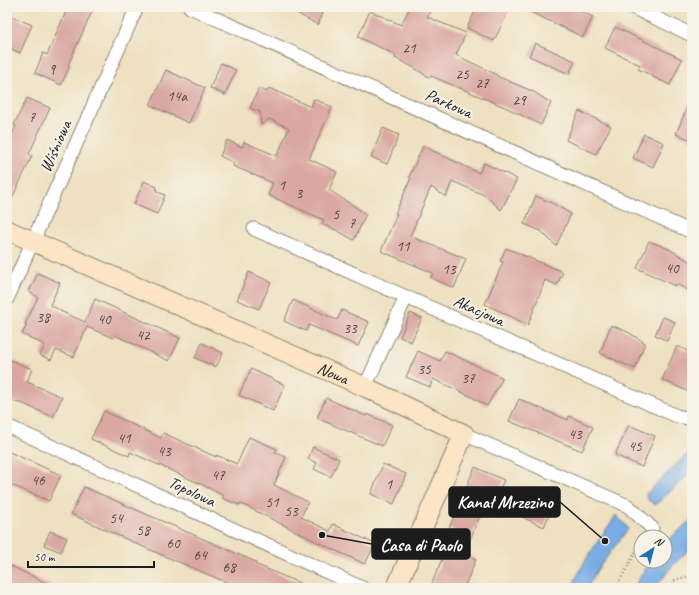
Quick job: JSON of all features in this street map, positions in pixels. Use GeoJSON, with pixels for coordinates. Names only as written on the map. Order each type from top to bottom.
{"type":"FeatureCollection","features":[{"type":"Feature","properties":{"kind":"street","name":"Wiśniowa"},"geometry":{"type":"LineString","coordinates":[[7,299],[137,7]]}},
{"type":"Feature","properties":{"kind":"street","name":"Parkowa"},"geometry":{"type":"LineString","coordinates":[[190,7],[692,232]]}},
{"type":"Feature","properties":{"kind":"street"},"geometry":{"type":"LineString","coordinates":[[632,7],[692,35]]}},
{"type":"Feature","properties":{"kind":"street","name":"Akacjowa"},"geometry":{"type":"LineString","coordinates":[[254,229],[406,298],[677,416],[692,419]]}},
{"type":"Feature","properties":{"kind":"street","name":"Nowa"},"geometry":{"type":"LineString","coordinates":[[7,230],[365,387],[464,434],[628,506],[652,528]]}},
{"type":"Feature","properties":{"kind":"street"},"geometry":{"type":"LineString","coordinates":[[365,387],[406,298]]}},
{"type":"Feature","properties":{"kind":"street","name":"Topolowa"},"geometry":{"type":"LineString","coordinates":[[7,426],[362,588]]}},
{"type":"Feature","properties":{"kind":"street"},"geometry":{"type":"LineString","coordinates":[[396,588],[464,434]]}},
{"type":"Feature","properties":{"kind":"path"},"geometry":{"type":"LineString","coordinates":[[616,588],[633,557]]}},
{"type":"Feature","properties":{"kind":"path"},"geometry":{"type":"LineString","coordinates":[[671,588],[675,580],[692,575]]}},
{"type":"Feature","properties":{"kind":"water"},"geometry":{"type":"Polygon","coordinates":[[[692,449],[692,472],[655,505],[648,500],[646,494],[692,449]]]}},
{"type":"Feature","properties":{"kind":"water"},"geometry":{"type":"Polygon","coordinates":[[[616,515],[628,529],[597,570],[587,588],[571,588],[586,559],[616,515]]]}},
{"type":"Feature","properties":{"kind":"water"},"geometry":{"type":"Polygon","coordinates":[[[692,519],[692,547],[673,565],[673,536],[692,519]]]}},
{"type":"Feature","properties":{"kind":"water"},"geometry":{"type":"Polygon","coordinates":[[[645,569],[670,569],[655,588],[634,588],[645,569]]]}},
{"type":"Feature","properties":{"kind":"building"},"geometry":{"type":"Polygon","coordinates":[[[68,7],[94,7],[68,65],[70,66],[61,85],[35,73],[43,53],[47,55],[68,7]]]}},
{"type":"Feature","properties":{"kind":"building"},"geometry":{"type":"Polygon","coordinates":[[[286,7],[324,7],[318,25],[286,7]]]}},
{"type":"Feature","properties":{"kind":"building"},"geometry":{"type":"Polygon","coordinates":[[[410,7],[421,7],[430,11],[427,17],[466,33],[456,55],[497,76],[534,92],[551,103],[541,125],[505,107],[431,76],[430,78],[395,58],[396,55],[358,37],[370,11],[401,25],[410,7]]]}},
{"type":"Feature","properties":{"kind":"building"},"geometry":{"type":"Polygon","coordinates":[[[477,7],[510,7],[494,41],[467,28],[477,7]]]}},
{"type":"Feature","properties":{"kind":"building"},"geometry":{"type":"Polygon","coordinates":[[[520,7],[571,7],[593,17],[583,37],[520,7]]]}},
{"type":"Feature","properties":{"kind":"building"},"geometry":{"type":"Polygon","coordinates":[[[7,14],[32,25],[20,53],[7,47],[7,14]]]}},
{"type":"Feature","properties":{"kind":"building"},"geometry":{"type":"Polygon","coordinates":[[[615,27],[682,59],[670,85],[638,69],[640,65],[605,48],[615,27]]]}},
{"type":"Feature","properties":{"kind":"building"},"geometry":{"type":"Polygon","coordinates":[[[535,43],[575,61],[569,74],[529,56],[535,43]]]}},
{"type":"Feature","properties":{"kind":"building"},"geometry":{"type":"Polygon","coordinates":[[[221,63],[236,70],[225,95],[210,88],[221,63]]]}},
{"type":"Feature","properties":{"kind":"building"},"geometry":{"type":"Polygon","coordinates":[[[166,70],[205,88],[189,123],[150,105],[166,70]]]}},
{"type":"Feature","properties":{"kind":"building"},"geometry":{"type":"Polygon","coordinates":[[[259,88],[267,92],[269,88],[311,107],[314,99],[332,107],[309,159],[337,172],[329,190],[366,214],[354,240],[322,224],[324,220],[268,195],[273,183],[233,166],[234,163],[220,156],[227,140],[242,147],[244,142],[277,156],[289,128],[269,119],[261,125],[260,112],[250,108],[259,88]]]}},
{"type":"Feature","properties":{"kind":"building"},"geometry":{"type":"Polygon","coordinates":[[[692,96],[692,140],[676,134],[692,96]]]}},
{"type":"Feature","properties":{"kind":"building"},"geometry":{"type":"Polygon","coordinates":[[[27,98],[50,108],[29,154],[32,156],[7,209],[7,146],[16,126],[14,125],[27,98]]]}},
{"type":"Feature","properties":{"kind":"building"},"geometry":{"type":"Polygon","coordinates":[[[579,111],[611,126],[596,154],[566,140],[579,111]]]}},
{"type":"Feature","properties":{"kind":"building"},"geometry":{"type":"Polygon","coordinates":[[[383,128],[399,135],[387,164],[371,157],[383,128]]]}},
{"type":"Feature","properties":{"kind":"building"},"geometry":{"type":"Polygon","coordinates":[[[644,134],[664,143],[653,167],[633,158],[644,134]]]}},
{"type":"Feature","properties":{"kind":"building"},"geometry":{"type":"Polygon","coordinates":[[[423,146],[479,173],[484,163],[517,179],[501,210],[486,196],[452,181],[446,197],[431,187],[410,236],[466,259],[454,288],[431,278],[433,273],[381,251],[411,178],[409,177],[423,146]]]}},
{"type":"Feature","properties":{"kind":"building"},"geometry":{"type":"Polygon","coordinates":[[[144,181],[157,187],[156,191],[165,195],[157,214],[134,204],[144,181]]]}},
{"type":"Feature","properties":{"kind":"building"},"geometry":{"type":"Polygon","coordinates":[[[536,196],[571,214],[556,246],[541,231],[524,224],[536,196]]]}},
{"type":"Feature","properties":{"kind":"building"},"geometry":{"type":"Polygon","coordinates":[[[649,241],[669,249],[692,263],[692,292],[676,284],[675,286],[637,268],[649,241]]]}},
{"type":"Feature","properties":{"kind":"building"},"geometry":{"type":"Polygon","coordinates":[[[506,248],[563,272],[557,285],[545,280],[528,325],[485,304],[503,262],[500,261],[506,248]]]}},
{"type":"Feature","properties":{"kind":"building"},"geometry":{"type":"Polygon","coordinates":[[[249,272],[271,282],[259,309],[237,300],[249,272]]]}},
{"type":"Feature","properties":{"kind":"building"},"geometry":{"type":"Polygon","coordinates":[[[38,273],[60,283],[50,305],[60,311],[85,322],[95,299],[180,338],[169,361],[115,335],[113,338],[87,327],[74,357],[56,350],[51,360],[40,355],[45,345],[22,334],[27,325],[25,324],[38,297],[29,292],[38,273]]]}},
{"type":"Feature","properties":{"kind":"building"},"geometry":{"type":"Polygon","coordinates":[[[293,300],[337,320],[342,310],[369,322],[358,346],[309,325],[306,331],[284,321],[293,300]]]}},
{"type":"Feature","properties":{"kind":"building"},"geometry":{"type":"Polygon","coordinates":[[[410,313],[422,318],[411,342],[400,337],[410,313]]]}},
{"type":"Feature","properties":{"kind":"building"},"geometry":{"type":"Polygon","coordinates":[[[663,317],[675,322],[667,341],[655,335],[663,317]]]}},
{"type":"Feature","properties":{"kind":"building"},"geometry":{"type":"Polygon","coordinates":[[[611,325],[628,332],[645,343],[635,369],[600,353],[611,325]]]}},
{"type":"Feature","properties":{"kind":"building"},"geometry":{"type":"Polygon","coordinates":[[[202,343],[223,353],[216,367],[195,358],[202,343]]]}},
{"type":"Feature","properties":{"kind":"building"},"geometry":{"type":"Polygon","coordinates":[[[677,346],[692,353],[692,393],[662,380],[677,346]]]}},
{"type":"Feature","properties":{"kind":"building"},"geometry":{"type":"Polygon","coordinates":[[[418,351],[440,361],[445,351],[503,378],[487,406],[470,396],[433,379],[430,387],[406,377],[418,351]]]}},
{"type":"Feature","properties":{"kind":"building"},"geometry":{"type":"Polygon","coordinates":[[[11,360],[32,369],[27,382],[62,397],[53,417],[7,398],[7,370],[11,360]]]}},
{"type":"Feature","properties":{"kind":"building"},"geometry":{"type":"Polygon","coordinates":[[[251,369],[285,385],[273,411],[239,395],[251,369]]]}},
{"type":"Feature","properties":{"kind":"building"},"geometry":{"type":"Polygon","coordinates":[[[326,398],[366,416],[367,414],[392,425],[382,446],[317,418],[326,398]]]}},
{"type":"Feature","properties":{"kind":"building"},"geometry":{"type":"Polygon","coordinates":[[[519,399],[568,420],[569,416],[593,427],[582,451],[509,421],[519,399]]]}},
{"type":"Feature","properties":{"kind":"building"},"geometry":{"type":"Polygon","coordinates":[[[104,411],[161,438],[163,433],[216,457],[216,455],[237,464],[249,437],[277,449],[275,452],[286,457],[274,485],[308,502],[301,517],[330,531],[333,524],[375,544],[365,564],[313,540],[240,503],[239,505],[222,498],[224,496],[203,485],[130,452],[129,456],[91,439],[104,411]]]}},
{"type":"Feature","properties":{"kind":"building"},"geometry":{"type":"Polygon","coordinates":[[[629,425],[655,436],[642,467],[615,455],[629,425]]]}},
{"type":"Feature","properties":{"kind":"building"},"geometry":{"type":"Polygon","coordinates":[[[313,447],[339,459],[331,477],[314,469],[317,463],[308,459],[313,447]]]}},
{"type":"Feature","properties":{"kind":"building"},"geometry":{"type":"Polygon","coordinates":[[[7,451],[61,475],[49,501],[7,483],[7,451]]]}},
{"type":"Feature","properties":{"kind":"building"},"geometry":{"type":"Polygon","coordinates":[[[383,464],[406,474],[394,504],[371,494],[383,464]]]}},
{"type":"Feature","properties":{"kind":"building"},"geometry":{"type":"Polygon","coordinates":[[[475,467],[504,480],[494,502],[487,499],[464,554],[476,559],[464,588],[430,588],[454,530],[449,528],[475,467]]]}},
{"type":"Feature","properties":{"kind":"building"},"geometry":{"type":"Polygon","coordinates":[[[84,487],[256,562],[255,564],[311,588],[240,588],[148,549],[71,514],[84,487]]]}},
{"type":"Feature","properties":{"kind":"building"},"geometry":{"type":"Polygon","coordinates":[[[529,495],[553,505],[544,527],[520,516],[529,495]]]}},
{"type":"Feature","properties":{"kind":"building"},"geometry":{"type":"Polygon","coordinates":[[[50,531],[67,538],[61,552],[44,545],[50,531]]]}},
{"type":"Feature","properties":{"kind":"building"},"geometry":{"type":"Polygon","coordinates":[[[7,564],[57,588],[7,588],[7,564]]]}},
{"type":"Feature","properties":{"kind":"place","name":"Casa di Paolo"},"geometry":{"type":"Point","coordinates":[322,535]}},
{"type":"Feature","properties":{"kind":"place","name":"Kanał Mrzezino"},"geometry":{"type":"Point","coordinates":[605,541]}}]}
